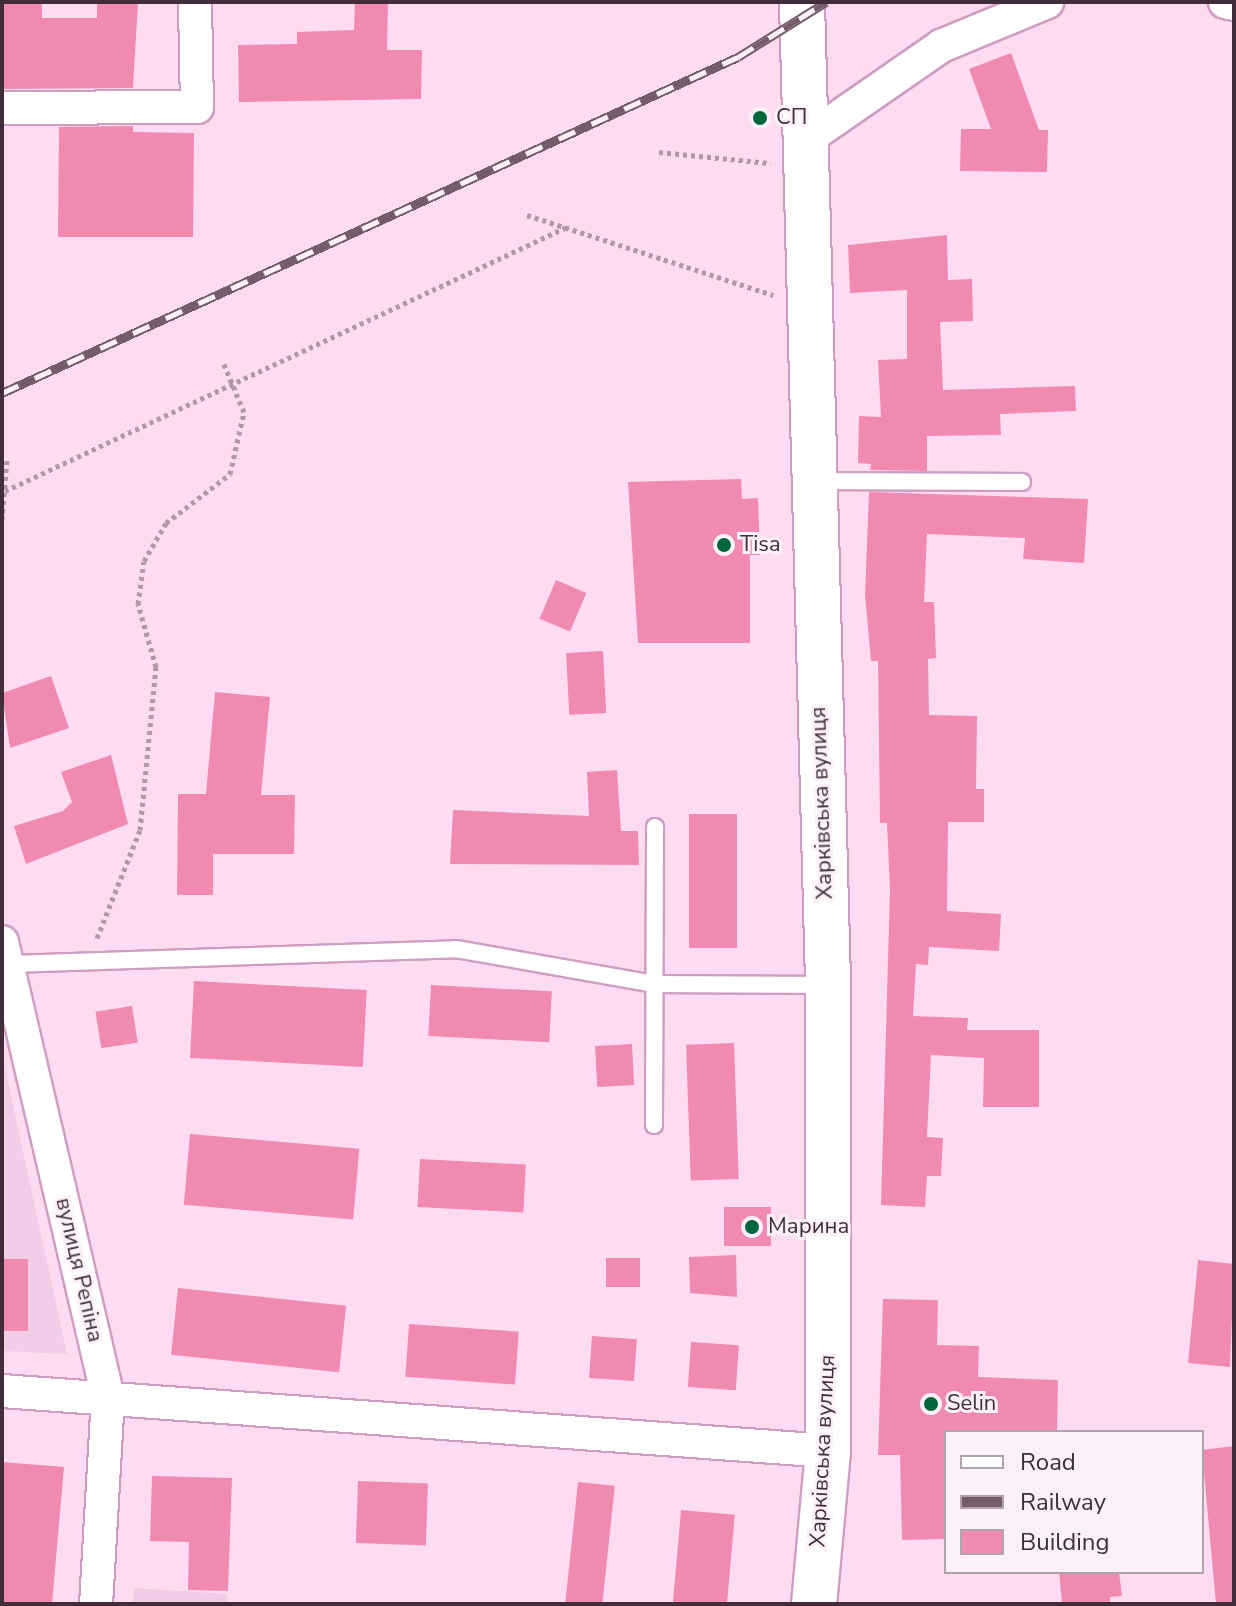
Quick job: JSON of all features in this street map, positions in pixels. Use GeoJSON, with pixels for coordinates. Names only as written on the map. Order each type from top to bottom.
{"type":"FeatureCollection","features":[{"type":"Feature","properties":{"kind":"street"},"geometry":{"type":"LineString","coordinates":[[2,108],[197,107],[195,2]]}},
{"type":"Feature","properties":{"kind":"street","name":"Харківська вулиця"},"geometry":{"type":"LineString","coordinates":[[802,2],[807,306],[828,985],[828,1451],[814,1604]]}},
{"type":"Feature","properties":{"kind":"street"},"geometry":{"type":"LineString","coordinates":[[804,141],[941,46],[1047,2]]}},
{"type":"Feature","properties":{"kind":"street"},"geometry":{"type":"LineString","coordinates":[[1225,2],[1234,4]]}},
{"type":"Feature","properties":{"kind":"street","name":"вулиця Репіна"},"geometry":{"type":"LineString","coordinates":[[6,953],[108,1397],[96,1604]]}},
{"type":"Feature","properties":{"kind":"street"},"geometry":{"type":"LineString","coordinates":[[2,1391],[828,1451]]}},
{"type":"Feature","properties":{"kind":"lane"},"geometry":{"type":"LineString","coordinates":[[812,481],[1022,482]]}},
{"type":"Feature","properties":{"kind":"lane"},"geometry":{"type":"LineString","coordinates":[[654,1125],[655,827]]}},
{"type":"Feature","properties":{"kind":"lane"},"geometry":{"type":"LineString","coordinates":[[6,953],[87,961],[456,949],[655,984],[828,985]]}},
{"type":"Feature","properties":{"kind":"path"},"geometry":{"type":"LineString","coordinates":[[659,152],[769,164],[804,141]]}},
{"type":"Feature","properties":{"kind":"path"},"geometry":{"type":"LineString","coordinates":[[527,215],[569,226],[807,306]]}},
{"type":"Feature","properties":{"kind":"path"},"geometry":{"type":"LineString","coordinates":[[5,491],[569,226]]}},
{"type":"Feature","properties":{"kind":"path"},"geometry":{"type":"LineString","coordinates":[[87,961],[140,830],[156,667],[138,604],[144,561],[166,523],[230,474],[244,412],[223,362]]}},
{"type":"Feature","properties":{"kind":"path"},"geometry":{"type":"LineString","coordinates":[[2,520],[7,459]]}},
{"type":"Feature","properties":{"kind":"shaded area"},"geometry":{"type":"Polygon","coordinates":[[[2,1055],[67,1354],[2,1351],[2,1055]]]}},
{"type":"Feature","properties":{"kind":"shaded area"},"geometry":{"type":"Polygon","coordinates":[[[134,1588],[227,1594],[228,1604],[133,1604],[134,1588]]]}},
{"type":"Feature","properties":{"kind":"building"},"geometry":{"type":"Polygon","coordinates":[[[2,2],[42,2],[42,18],[97,18],[97,2],[138,2],[133,88],[2,89],[2,2]]]}},
{"type":"Feature","properties":{"kind":"building"},"geometry":{"type":"Polygon","coordinates":[[[355,2],[388,2],[387,50],[422,50],[421,99],[239,102],[238,45],[297,44],[297,32],[354,30],[355,2]]]}},
{"type":"Feature","properties":{"kind":"building"},"geometry":{"type":"Polygon","coordinates":[[[1011,53],[1039,130],[1048,130],[1047,172],[960,171],[961,129],[991,129],[969,69],[1011,53]]]}},
{"type":"Feature","properties":{"kind":"building"},"geometry":{"type":"Polygon","coordinates":[[[133,126],[133,132],[194,133],[193,237],[58,237],[59,127],[133,126]]]}},
{"type":"Feature","properties":{"kind":"building"},"geometry":{"type":"Polygon","coordinates":[[[947,235],[948,280],[972,279],[973,321],[940,322],[943,390],[1075,386],[1076,411],[1000,414],[1001,435],[927,436],[927,471],[870,470],[871,464],[858,463],[859,416],[881,417],[878,360],[907,359],[907,290],[850,293],[848,245],[947,235]]]}},
{"type":"Feature","properties":{"kind":"building"},"geometry":{"type":"Polygon","coordinates":[[[741,479],[742,499],[758,498],[760,555],[750,555],[750,643],[638,643],[628,482],[741,479]]]}},
{"type":"Feature","properties":{"kind":"building"},"geometry":{"type":"Polygon","coordinates":[[[869,492],[1088,499],[1084,563],[1023,559],[1025,538],[927,534],[924,602],[934,602],[936,658],[928,659],[929,715],[977,716],[976,789],[984,789],[984,822],[948,822],[947,911],[1001,914],[999,951],[929,947],[928,965],[916,964],[913,1016],[968,1018],[967,1030],[1039,1030],[1039,1107],[983,1107],[984,1058],[931,1055],[927,1137],[943,1138],[941,1176],[927,1176],[925,1207],[881,1205],[890,890],[887,823],[880,823],[878,661],[871,661],[865,595],[869,492]]]}},
{"type":"Feature","properties":{"kind":"building"},"geometry":{"type":"Polygon","coordinates":[[[556,580],[586,593],[570,632],[540,619],[556,580]]]}},
{"type":"Feature","properties":{"kind":"building"},"geometry":{"type":"Polygon","coordinates":[[[603,651],[606,713],[569,715],[566,653],[603,651]]]}},
{"type":"Feature","properties":{"kind":"building"},"geometry":{"type":"Polygon","coordinates":[[[51,676],[69,728],[10,748],[2,693],[51,676]]]}},
{"type":"Feature","properties":{"kind":"building"},"geometry":{"type":"Polygon","coordinates":[[[215,692],[270,697],[261,795],[295,795],[294,854],[213,854],[213,895],[177,895],[178,794],[206,794],[215,692]]]}},
{"type":"Feature","properties":{"kind":"building"},"geometry":{"type":"Polygon","coordinates":[[[111,755],[128,824],[26,864],[14,826],[63,811],[72,802],[61,772],[111,755]]]}},
{"type":"Feature","properties":{"kind":"building"},"geometry":{"type":"Polygon","coordinates":[[[617,770],[621,831],[638,831],[639,865],[450,864],[453,810],[589,816],[587,772],[617,770]]]}},
{"type":"Feature","properties":{"kind":"building"},"geometry":{"type":"Polygon","coordinates":[[[689,814],[737,814],[737,948],[689,948],[689,814]]]}},
{"type":"Feature","properties":{"kind":"building"},"geometry":{"type":"Polygon","coordinates":[[[194,981],[367,990],[363,1067],[190,1058],[194,981]]]}},
{"type":"Feature","properties":{"kind":"building"},"geometry":{"type":"Polygon","coordinates":[[[431,985],[552,991],[549,1042],[428,1036],[431,985]]]}},
{"type":"Feature","properties":{"kind":"building"},"geometry":{"type":"Polygon","coordinates":[[[132,1006],[138,1043],[101,1048],[95,1012],[132,1006]]]}},
{"type":"Feature","properties":{"kind":"building"},"geometry":{"type":"Polygon","coordinates":[[[734,1043],[739,1179],[691,1181],[686,1045],[734,1043]]]}},
{"type":"Feature","properties":{"kind":"building"},"geometry":{"type":"Polygon","coordinates":[[[632,1044],[634,1085],[597,1087],[595,1046],[632,1044]]]}},
{"type":"Feature","properties":{"kind":"building"},"geometry":{"type":"Polygon","coordinates":[[[190,1134],[359,1149],[353,1220],[184,1205],[190,1134]]]}},
{"type":"Feature","properties":{"kind":"building"},"geometry":{"type":"Polygon","coordinates":[[[420,1159],[526,1165],[523,1212],[417,1207],[420,1159]]]}},
{"type":"Feature","properties":{"kind":"building"},"geometry":{"type":"Polygon","coordinates":[[[724,1207],[771,1207],[771,1246],[724,1246],[724,1207]]]}},
{"type":"Feature","properties":{"kind":"building"},"geometry":{"type":"Polygon","coordinates":[[[736,1255],[737,1297],[690,1293],[689,1257],[736,1255]]]}},
{"type":"Feature","properties":{"kind":"building"},"geometry":{"type":"Polygon","coordinates":[[[606,1258],[640,1258],[640,1287],[606,1287],[606,1258]]]}},
{"type":"Feature","properties":{"kind":"building"},"geometry":{"type":"Polygon","coordinates":[[[2,1259],[28,1259],[28,1331],[2,1331],[2,1259]]]}},
{"type":"Feature","properties":{"kind":"building"},"geometry":{"type":"Polygon","coordinates":[[[1198,1260],[1234,1264],[1230,1367],[1188,1363],[1198,1260]]]}},
{"type":"Feature","properties":{"kind":"building"},"geometry":{"type":"Polygon","coordinates":[[[178,1288],[346,1306],[339,1372],[171,1355],[178,1288]]]}},
{"type":"Feature","properties":{"kind":"building"},"geometry":{"type":"Polygon","coordinates":[[[883,1299],[938,1300],[937,1345],[979,1346],[978,1377],[1058,1380],[1057,1430],[944,1430],[944,1539],[902,1540],[900,1455],[878,1455],[883,1299]]]}},
{"type":"Feature","properties":{"kind":"building"},"geometry":{"type":"Polygon","coordinates":[[[409,1324],[519,1332],[515,1385],[405,1377],[409,1324]]]}},
{"type":"Feature","properties":{"kind":"building"},"geometry":{"type":"Polygon","coordinates":[[[592,1336],[637,1339],[634,1381],[589,1378],[592,1336]]]}},
{"type":"Feature","properties":{"kind":"building"},"geometry":{"type":"Polygon","coordinates":[[[691,1342],[739,1345],[736,1390],[688,1387],[691,1342]]]}},
{"type":"Feature","properties":{"kind":"building"},"geometry":{"type":"Polygon","coordinates":[[[1234,1446],[1234,1604],[1216,1604],[1204,1450],[1234,1446]]]}},
{"type":"Feature","properties":{"kind":"building"},"geometry":{"type":"Polygon","coordinates":[[[2,1462],[64,1467],[52,1604],[2,1602],[2,1462]]]}},
{"type":"Feature","properties":{"kind":"building"},"geometry":{"type":"Polygon","coordinates":[[[152,1476],[232,1478],[228,1591],[188,1590],[189,1542],[150,1541],[152,1476]]]}},
{"type":"Feature","properties":{"kind":"building"},"geometry":{"type":"Polygon","coordinates":[[[358,1481],[428,1483],[426,1545],[356,1543],[358,1481]]]}},
{"type":"Feature","properties":{"kind":"building"},"geometry":{"type":"Polygon","coordinates":[[[578,1482],[615,1486],[602,1604],[565,1604],[578,1482]]]}},
{"type":"Feature","properties":{"kind":"building"},"geometry":{"type":"Polygon","coordinates":[[[681,1510],[735,1515],[727,1604],[673,1604],[681,1510]]]}},
{"type":"Feature","properties":{"kind":"building"},"geometry":{"type":"Polygon","coordinates":[[[1059,1574],[1119,1574],[1122,1596],[1110,1597],[1110,1604],[1062,1604],[1059,1574]]]}},
{"type":"Feature","properties":{"kind":"railway"},"geometry":{"type":"LineString","coordinates":[[2,393],[738,57],[826,2]]}},
{"type":"Feature","properties":{"kind":"place","name":"СП"},"geometry":{"type":"Point","coordinates":[760,118]}},
{"type":"Feature","properties":{"kind":"place","name":"Tisa"},"geometry":{"type":"Point","coordinates":[724,545]}},
{"type":"Feature","properties":{"kind":"place","name":"Марина"},"geometry":{"type":"Point","coordinates":[752,1227]}},
{"type":"Feature","properties":{"kind":"place","name":"Selin"},"geometry":{"type":"Point","coordinates":[931,1404]}}]}
